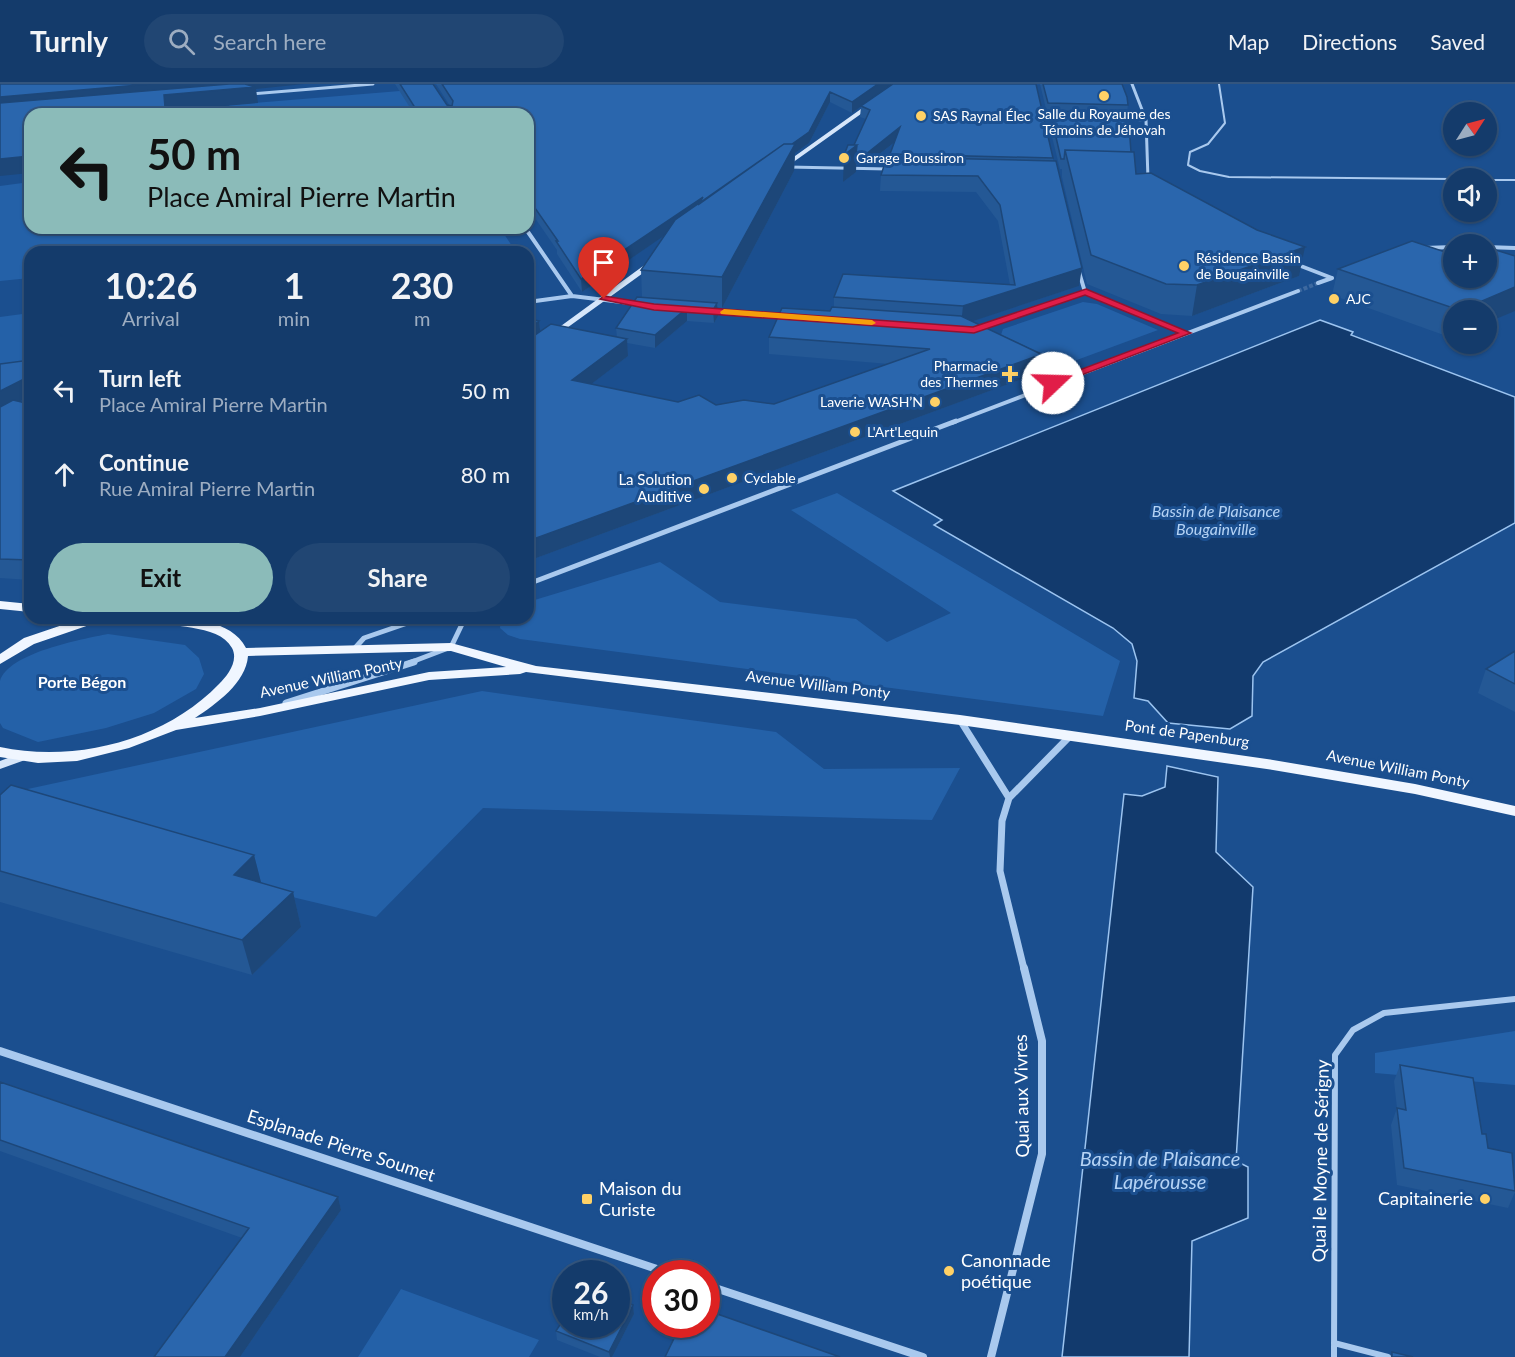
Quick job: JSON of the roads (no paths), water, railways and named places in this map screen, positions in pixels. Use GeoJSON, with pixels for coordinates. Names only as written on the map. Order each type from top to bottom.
{"type":"FeatureCollection","features":[{"type":"Feature","properties":{"kind":"main road"},"geometry":{"type":"LineString","coordinates":[[0,605],[24,607]]}},
{"type":"Feature","properties":{"kind":"main road"},"geometry":{"type":"LineString","coordinates":[[0,660],[29,641],[73,624]]}},
{"type":"Feature","properties":{"kind":"main road"},"geometry":{"type":"LineString","coordinates":[[0,752],[21,757],[78,756],[170,727],[203,706],[230,683],[237,672],[241,652],[238,645],[210,624]]}},
{"type":"Feature","properties":{"kind":"main road","name":"Avenue William Ponty"},"geometry":{"type":"LineString","coordinates":[[241,652],[355,648],[451,648],[535,669],[960,720],[1096,739]]}},
{"type":"Feature","properties":{"kind":"main road","name":"Avenue William Ponty"},"geometry":{"type":"LineString","coordinates":[[170,727],[260,712],[429,676],[535,669]]}},
{"type":"Feature","properties":{"kind":"main road","name":"Pont de Papenburg"},"geometry":{"type":"LineString","coordinates":[[1096,739],[1273,765]]}},
{"type":"Feature","properties":{"kind":"main road","name":"Avenue William Ponty"},"geometry":{"type":"LineString","coordinates":[[1273,765],[1415,789],[1515,811]]}},
{"type":"Feature","properties":{"kind":"street"},"geometry":{"type":"LineString","coordinates":[[246,95],[373,84]]}},
{"type":"Feature","properties":{"kind":"street"},"geometry":{"type":"LineString","coordinates":[[779,169],[900,84]]}},
{"type":"Feature","properties":{"kind":"street"},"geometry":{"type":"LineString","coordinates":[[1132,84],[1146,120],[1149,183]]}},
{"type":"Feature","properties":{"kind":"street"},"geometry":{"type":"LineString","coordinates":[[1113,119],[1146,120]]}},
{"type":"Feature","properties":{"kind":"street"},"geometry":{"type":"LineString","coordinates":[[779,169],[896,170]]}},
{"type":"Feature","properties":{"kind":"street"},"geometry":{"type":"LineString","coordinates":[[1140,175],[1147,175]]}},
{"type":"Feature","properties":{"kind":"street"},"geometry":{"type":"LineString","coordinates":[[529,234],[572,296]]}},
{"type":"Feature","properties":{"kind":"street"},"geometry":{"type":"LineString","coordinates":[[1497,247],[1515,248]]}},
{"type":"Feature","properties":{"kind":"street"},"geometry":{"type":"LineString","coordinates":[[1422,249],[1443,248]]}},
{"type":"Feature","properties":{"kind":"street"},"geometry":{"type":"LineString","coordinates":[[534,350],[660,258]]}},
{"type":"Feature","properties":{"kind":"street"},"geometry":{"type":"LineString","coordinates":[[1077,262],[1086,292]]}},
{"type":"Feature","properties":{"kind":"street"},"geometry":{"type":"LineString","coordinates":[[1289,262],[1335,277],[1318,283]]}},
{"type":"Feature","properties":{"kind":"street"},"geometry":{"type":"LineString","coordinates":[[534,582],[820,475],[1073,375],[1298,291]]}},
{"type":"Feature","properties":{"kind":"street"},"geometry":{"type":"LineString","coordinates":[[984,334],[974,330],[1086,292],[1186,333]]}},
{"type":"Feature","properties":{"kind":"street"},"geometry":{"type":"LineString","coordinates":[[534,301],[572,296],[644,305]]}},
{"type":"Feature","properties":{"kind":"street"},"geometry":{"type":"LineString","coordinates":[[710,311],[788,317]]}},
{"type":"Feature","properties":{"kind":"street"},"geometry":{"type":"LineString","coordinates":[[1034,357],[1073,375]]}},
{"type":"Feature","properties":{"kind":"street"},"geometry":{"type":"LineString","coordinates":[[355,648],[364,638],[405,624]]}},
{"type":"Feature","properties":{"kind":"street"},"geometry":{"type":"LineString","coordinates":[[260,712],[451,648],[462,624]]}},
{"type":"Feature","properties":{"kind":"street"},"geometry":{"type":"LineString","coordinates":[[960,720],[1009,798],[1071,736]]}},
{"type":"Feature","properties":{"kind":"street"},"geometry":{"type":"LineString","coordinates":[[0,765],[21,757]]}},
{"type":"Feature","properties":{"kind":"street","name":"Quai aux Vivres"},"geometry":{"type":"LineString","coordinates":[[991,1357],[1042,1154],[1042,1041],[1000,871],[1002,821],[1009,798]]}},
{"type":"Feature","properties":{"kind":"street","name":"Esplanade Pierre Soumet"},"geometry":{"type":"LineString","coordinates":[[0,1051],[642,1264]]}},
{"type":"Feature","properties":{"kind":"street"},"geometry":{"type":"LineString","coordinates":[[720,1290],[923,1357]]}},
{"type":"Feature","properties":{"kind":"lane"},"geometry":{"type":"LineString","coordinates":[[1219,84],[1225,123],[1208,144],[1190,152],[1188,165],[1200,171],[1229,177],[1443,179]]}},
{"type":"Feature","properties":{"kind":"lane"},"geometry":{"type":"LineString","coordinates":[[1497,180],[1515,180]]}},
{"type":"Feature","properties":{"kind":"lane","name":"Quai le Moyne de Sérigny"},"geometry":{"type":"LineString","coordinates":[[1334,1357],[1335,1055],[1353,1030],[1384,1013],[1515,999]]}},
{"type":"Feature","properties":{"kind":"lane"},"geometry":{"type":"LineString","coordinates":[[1334,1343],[1388,1357]]}},
{"type":"Feature","properties":{"kind":"water","name":"Bassin de Plaisance Bougainville"},"geometry":{"type":"Polygon","coordinates":[[[1320,320],[1353,332],[1351,335],[1515,397],[1515,523],[1263,662],[1253,676],[1252,716],[1230,729],[1168,723],[1148,701],[1134,698],[1137,661],[1132,644],[1113,628],[934,525],[942,520],[893,491],[1320,320]]]}},
{"type":"Feature","properties":{"kind":"water","name":"Bassin de Plaisance Lapérousse"},"geometry":{"type":"Polygon","coordinates":[[[1167,766],[1218,777],[1216,852],[1253,887],[1236,1161],[1248,1167],[1248,1218],[1192,1241],[1189,1357],[1062,1357],[1124,794],[1142,796],[1165,787],[1167,766]]]}},
{"type":"Feature","properties":{"kind":"tunnel"},"geometry":{"type":"LineString","coordinates":[[1298,291],[1318,283]]}},
{"type":"Feature","properties":{"kind":"place","name":"Salle du Royaume des Témoins de Jéhovah"},"geometry":{"type":"Point","coordinates":[1104,96]}},
{"type":"Feature","properties":{"kind":"place","name":"SAS Raynal Élec"},"geometry":{"type":"Point","coordinates":[921,116]}},
{"type":"Feature","properties":{"kind":"place","name":"Garage Boussiron"},"geometry":{"type":"Point","coordinates":[844,158]}},
{"type":"Feature","properties":{"kind":"place","name":"Résidence Bassin de Bougainville"},"geometry":{"type":"Point","coordinates":[1184,266]}},
{"type":"Feature","properties":{"kind":"place","name":"AJC"},"geometry":{"type":"Point","coordinates":[1334,299]}},
{"type":"Feature","properties":{"kind":"place","name":"Pharmacie des Thermes"},"geometry":{"type":"Point","coordinates":[1010,374]}},
{"type":"Feature","properties":{"kind":"place","name":"Laverie WASH’N"},"geometry":{"type":"Point","coordinates":[935,402]}},
{"type":"Feature","properties":{"kind":"place","name":"L'Art'Lequin"},"geometry":{"type":"Point","coordinates":[855,432]}},
{"type":"Feature","properties":{"kind":"place","name":"Cyclable"},"geometry":{"type":"Point","coordinates":[732,478]}},
{"type":"Feature","properties":{"kind":"place","name":"La Solution Auditive"},"geometry":{"type":"Point","coordinates":[704,489]}},
{"type":"Feature","properties":{"kind":"place","name":"Maison du Curiste"},"geometry":{"type":"Point","coordinates":[587,1199]}},
{"type":"Feature","properties":{"kind":"place","name":"Capitainerie"},"geometry":{"type":"Point","coordinates":[1485,1199]}},
{"type":"Feature","properties":{"kind":"place","name":"Canonnade poétique"},"geometry":{"type":"Point","coordinates":[949,1271]}},
{"type":"Feature","properties":{"kind":"district","name":"Porte Bégon"},"geometry":{"type":"Point","coordinates":[82,682]}}]}
